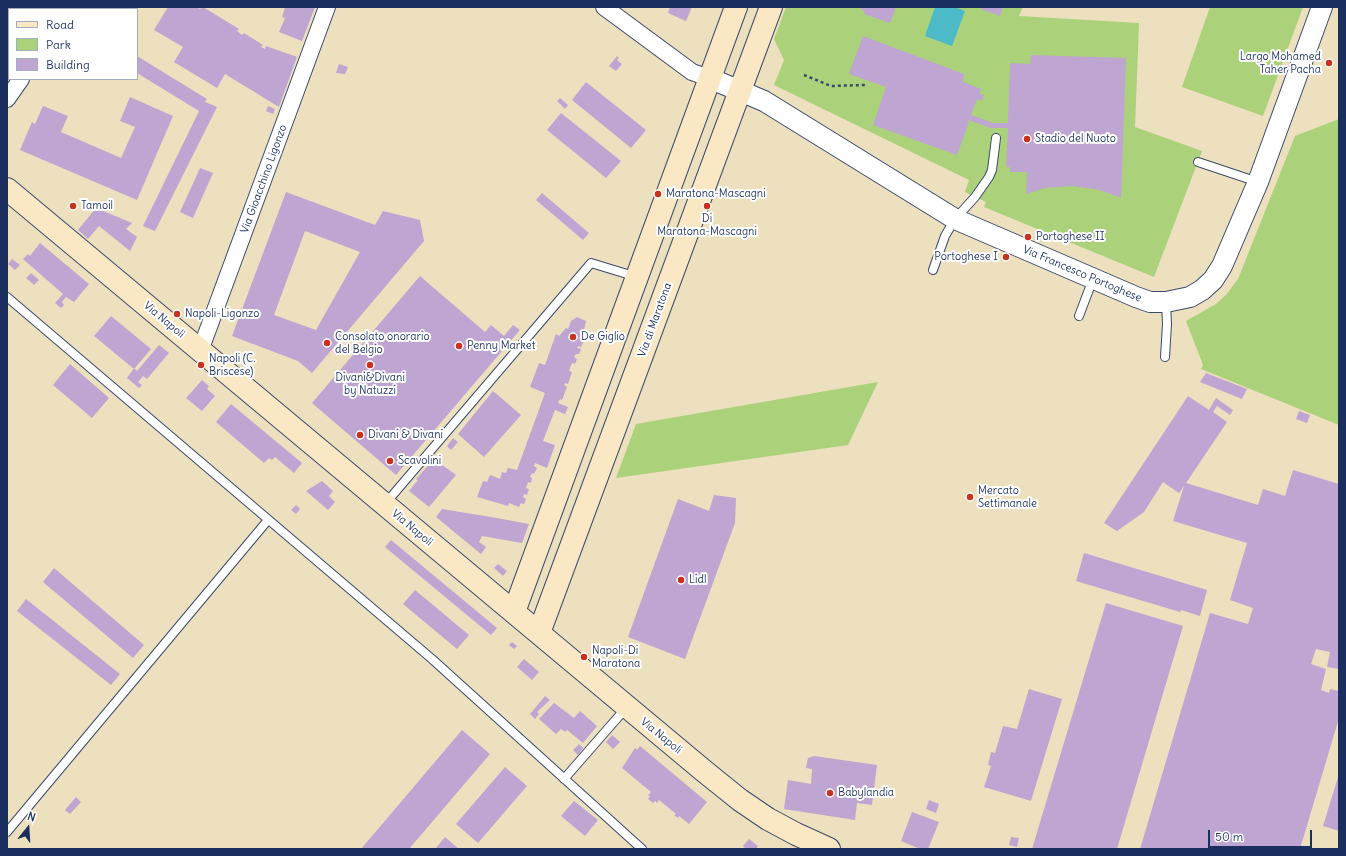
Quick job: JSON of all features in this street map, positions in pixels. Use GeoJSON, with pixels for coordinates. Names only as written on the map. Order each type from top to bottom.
{"type":"FeatureCollection","features":[{"type":"Feature","properties":{"kind":"main road"},"geometry":{"type":"LineString","coordinates":[[514,612],[736,7]]}},
{"type":"Feature","properties":{"kind":"main road","name":"Via di Maratona"},"geometry":{"type":"LineString","coordinates":[[539,633],[770,7]]}},
{"type":"Feature","properties":{"kind":"main road","name":"Via Napoli"},"geometry":{"type":"LineString","coordinates":[[7,189],[514,612],[626,708],[740,800],[796,834],[829,849]]}},
{"type":"Feature","properties":{"kind":"street","name":"Via Gioacchino Ligonzo"},"geometry":{"type":"LineString","coordinates":[[200,351],[327,7]]}},
{"type":"Feature","properties":{"kind":"street"},"geometry":{"type":"LineString","coordinates":[[604,7],[692,72],[710,78]]}},
{"type":"Feature","properties":{"kind":"street","name":"Via Francesco Portoghese"},"geometry":{"type":"LineString","coordinates":[[710,78],[773,106],[925,202],[955,219],[1143,300],[1166,302],[1190,297],[1202,290],[1212,280],[1222,266],[1232,246],[1258,182],[1322,7]]}},
{"type":"Feature","properties":{"kind":"street"},"geometry":{"type":"LineString","coordinates":[[7,99],[20,80]]}},
{"type":"Feature","properties":{"kind":"lane"},"geometry":{"type":"LineString","coordinates":[[933,270],[945,236],[955,219],[975,197],[989,178],[992,170],[996,138]]}},
{"type":"Feature","properties":{"kind":"lane"},"geometry":{"type":"LineString","coordinates":[[1198,162],[1258,182]]}},
{"type":"Feature","properties":{"kind":"lane"},"geometry":{"type":"LineString","coordinates":[[385,505],[591,264],[638,277]]}},
{"type":"Feature","properties":{"kind":"lane"},"geometry":{"type":"LineString","coordinates":[[1078,316],[1093,279]]}},
{"type":"Feature","properties":{"kind":"lane"},"geometry":{"type":"LineString","coordinates":[[7,297],[432,659],[642,849]]}},
{"type":"Feature","properties":{"kind":"lane"},"geometry":{"type":"LineString","coordinates":[[1165,357],[1167,324],[1166,302]]}},
{"type":"Feature","properties":{"kind":"lane"},"geometry":{"type":"LineString","coordinates":[[7,832],[268,520]]}},
{"type":"Feature","properties":{"kind":"lane"},"geometry":{"type":"LineString","coordinates":[[564,779],[626,708]]}},
{"type":"Feature","properties":{"kind":"path"},"geometry":{"type":"LineString","coordinates":[[804,75],[832,86],[865,85]]}},
{"type":"Feature","properties":{"kind":"green space","name":"Stadio del Nuoto"},"geometry":{"type":"Polygon","coordinates":[[[786,7],[1023,7],[1019,16],[1139,23],[1135,127],[1202,151],[1154,277],[984,207],[986,202],[965,192],[969,180],[774,85],[784,60],[774,39],[786,7]]]}},
{"type":"Feature","properties":{"kind":"green space"},"geometry":{"type":"Polygon","coordinates":[[[1210,7],[1303,7],[1263,116],[1182,87],[1210,7]]]}},
{"type":"Feature","properties":{"kind":"green space"},"geometry":{"type":"Polygon","coordinates":[[[1339,119],[1339,425],[1201,369],[1203,365],[1186,321],[1216,304],[1226,295],[1238,279],[1295,136],[1339,119]]]}},
{"type":"Feature","properties":{"kind":"green space"},"geometry":{"type":"Polygon","coordinates":[[[878,382],[848,445],[616,478],[636,424],[878,382]]]}},
{"type":"Feature","properties":{"kind":"water"},"geometry":{"type":"Polygon","coordinates":[[[935,7],[955,7],[965,11],[952,46],[925,36],[935,7]]]}},
{"type":"Feature","properties":{"kind":"building"},"geometry":{"type":"Polygon","coordinates":[[[7,7],[34,8],[8,8],[7,7]]]}},
{"type":"Feature","properties":{"kind":"building"},"geometry":{"type":"Polygon","coordinates":[[[168,7],[197,7],[200,9],[203,7],[239,29],[237,31],[242,35],[244,33],[263,45],[261,47],[265,49],[266,46],[297,57],[279,107],[225,74],[217,88],[174,62],[183,47],[154,30],[168,7]]]}},
{"type":"Feature","properties":{"kind":"building"},"geometry":{"type":"Polygon","coordinates":[[[285,7],[315,7],[302,41],[279,32],[285,18],[282,17],[285,7]]]}},
{"type":"Feature","properties":{"kind":"building"},"geometry":{"type":"Polygon","coordinates":[[[670,7],[692,7],[686,21],[668,13],[670,7]]]}},
{"type":"Feature","properties":{"kind":"building"},"geometry":{"type":"Polygon","coordinates":[[[858,7],[896,7],[890,23],[864,14],[865,12],[858,7]]]}},
{"type":"Feature","properties":{"kind":"building"},"geometry":{"type":"Polygon","coordinates":[[[982,7],[1003,7],[1000,16],[981,9],[982,7]]]}},
{"type":"Feature","properties":{"kind":"building"},"geometry":{"type":"Polygon","coordinates":[[[7,35],[8,52],[7,52],[7,35]]]}},
{"type":"Feature","properties":{"kind":"building"},"geometry":{"type":"Polygon","coordinates":[[[863,36],[964,74],[963,82],[981,89],[979,94],[984,95],[982,101],[977,99],[971,115],[993,123],[1008,123],[1010,63],[1030,64],[1031,55],[1126,58],[1121,198],[1100,190],[1073,186],[1045,188],[1026,194],[1027,172],[1010,172],[1010,167],[1006,167],[1008,128],[991,128],[968,120],[969,122],[957,155],[873,125],[886,87],[849,74],[863,36]]]}},
{"type":"Feature","properties":{"kind":"building"},"geometry":{"type":"Polygon","coordinates":[[[617,56],[619,58],[617,60],[622,64],[616,71],[609,66],[617,56]]]}},
{"type":"Feature","properties":{"kind":"building"},"geometry":{"type":"Polygon","coordinates":[[[138,57],[207,99],[205,102],[217,107],[155,231],[143,226],[199,111],[138,74],[138,57]]]}},
{"type":"Feature","properties":{"kind":"building"},"geometry":{"type":"Polygon","coordinates":[[[339,64],[348,67],[345,74],[336,73],[339,64]]]}},
{"type":"Feature","properties":{"kind":"building"},"geometry":{"type":"Polygon","coordinates":[[[586,82],[646,130],[631,148],[572,100],[586,82]]]}},
{"type":"Feature","properties":{"kind":"building"},"geometry":{"type":"Polygon","coordinates":[[[130,97],[173,116],[137,200],[20,150],[32,122],[35,124],[43,106],[68,116],[61,132],[121,158],[135,127],[120,121],[130,97]]]}},
{"type":"Feature","properties":{"kind":"building"},"geometry":{"type":"Polygon","coordinates":[[[560,98],[568,105],[565,109],[557,101],[560,98]]]}},
{"type":"Feature","properties":{"kind":"building"},"geometry":{"type":"Polygon","coordinates":[[[268,106],[275,109],[273,114],[266,111],[268,106]]]}},
{"type":"Feature","properties":{"kind":"building"},"geometry":{"type":"Polygon","coordinates":[[[561,113],[621,161],[606,178],[547,130],[561,113]]]}},
{"type":"Feature","properties":{"kind":"building"},"geometry":{"type":"Polygon","coordinates":[[[200,168],[213,173],[193,218],[180,212],[200,168]]]}},
{"type":"Feature","properties":{"kind":"building"},"geometry":{"type":"Polygon","coordinates":[[[286,192],[375,225],[383,211],[420,220],[424,241],[312,373],[298,361],[232,336],[286,192]],[[305,231],[274,315],[316,330],[360,252],[305,231]]]}},
{"type":"Feature","properties":{"kind":"building"},"geometry":{"type":"Polygon","coordinates":[[[542,193],[589,233],[583,240],[536,200],[542,193]]]}},
{"type":"Feature","properties":{"kind":"building"},"geometry":{"type":"Polygon","coordinates":[[[96,208],[132,223],[126,229],[137,237],[130,251],[99,226],[88,239],[78,230],[96,208]]]}},
{"type":"Feature","properties":{"kind":"building"},"geometry":{"type":"Polygon","coordinates":[[[40,243],[89,284],[74,302],[66,297],[62,302],[64,305],[61,308],[55,303],[63,294],[23,259],[28,254],[30,256],[40,243]]]}},
{"type":"Feature","properties":{"kind":"building"},"geometry":{"type":"Polygon","coordinates":[[[12,259],[20,265],[15,270],[8,264],[12,259]]]}},
{"type":"Feature","properties":{"kind":"building"},"geometry":{"type":"Polygon","coordinates":[[[31,273],[39,280],[34,285],[26,278],[31,273]]]}},
{"type":"Feature","properties":{"kind":"building"},"geometry":{"type":"Polygon","coordinates":[[[420,276],[485,332],[491,325],[504,336],[513,325],[520,330],[396,475],[312,403],[420,276]]]}},
{"type":"Feature","properties":{"kind":"building"},"geometry":{"type":"Polygon","coordinates":[[[111,316],[151,349],[134,369],[94,336],[111,316]]]}},
{"type":"Feature","properties":{"kind":"building"},"geometry":{"type":"Polygon","coordinates":[[[577,317],[586,321],[584,330],[587,331],[585,337],[582,336],[580,340],[584,341],[581,347],[578,346],[577,348],[581,349],[579,354],[576,354],[574,357],[577,359],[575,364],[572,363],[569,371],[572,372],[568,384],[565,383],[564,385],[567,387],[562,400],[560,399],[558,403],[568,407],[565,414],[555,410],[543,441],[555,445],[547,468],[535,463],[534,466],[537,468],[534,474],[532,473],[530,477],[532,478],[531,483],[528,482],[526,488],[529,489],[527,495],[524,494],[523,497],[526,499],[524,504],[521,503],[519,507],[509,503],[508,506],[477,497],[483,481],[487,482],[490,475],[500,479],[502,472],[506,473],[508,468],[517,470],[545,393],[530,387],[539,363],[545,365],[556,334],[559,336],[566,328],[568,329],[571,321],[577,317]]]}},
{"type":"Feature","properties":{"kind":"building"},"geometry":{"type":"Polygon","coordinates":[[[159,345],[169,353],[147,379],[143,376],[138,382],[142,385],[139,388],[127,378],[134,368],[137,371],[159,345]]]}},
{"type":"Feature","properties":{"kind":"building"},"geometry":{"type":"Polygon","coordinates":[[[70,364],[109,398],[92,418],[53,385],[70,364]]]}},
{"type":"Feature","properties":{"kind":"building"},"geometry":{"type":"Polygon","coordinates":[[[1206,373],[1247,389],[1242,399],[1200,382],[1206,373]]]}},
{"type":"Feature","properties":{"kind":"building"},"geometry":{"type":"Polygon","coordinates":[[[202,380],[209,386],[207,389],[215,396],[202,411],[186,398],[202,380]]]}},
{"type":"Feature","properties":{"kind":"building"},"geometry":{"type":"Polygon","coordinates":[[[493,391],[521,415],[484,457],[458,434],[493,391]]]}},
{"type":"Feature","properties":{"kind":"building"},"geometry":{"type":"Polygon","coordinates":[[[1188,396],[1209,410],[1216,398],[1233,410],[1230,415],[1217,406],[1213,412],[1227,422],[1186,483],[1258,505],[1263,489],[1285,496],[1293,470],[1339,484],[1339,669],[1327,667],[1330,652],[1316,649],[1311,664],[1326,669],[1321,690],[1329,693],[1330,689],[1339,691],[1339,718],[1300,849],[1140,849],[1210,613],[1248,624],[1253,608],[1230,600],[1247,543],[1173,521],[1184,486],[1179,493],[1163,482],[1144,512],[1117,531],[1104,523],[1188,396]]]}},
{"type":"Feature","properties":{"kind":"building"},"geometry":{"type":"Polygon","coordinates":[[[231,404],[302,463],[294,473],[275,457],[272,460],[269,458],[264,463],[216,422],[231,404]]]}},
{"type":"Feature","properties":{"kind":"building"},"geometry":{"type":"Polygon","coordinates":[[[1299,411],[1310,415],[1307,423],[1296,419],[1299,411]]]}},
{"type":"Feature","properties":{"kind":"building"},"geometry":{"type":"Polygon","coordinates":[[[453,438],[458,442],[451,450],[447,446],[453,438]]]}},
{"type":"Feature","properties":{"kind":"building"},"geometry":{"type":"Polygon","coordinates":[[[434,459],[456,475],[429,507],[409,491],[418,480],[416,479],[434,459]]]}},
{"type":"Feature","properties":{"kind":"building"},"geometry":{"type":"Polygon","coordinates":[[[322,481],[333,491],[329,496],[335,502],[328,510],[306,491],[322,481]]]}},
{"type":"Feature","properties":{"kind":"building","name":"Lidl"},"geometry":{"type":"Polygon","coordinates":[[[714,495],[736,498],[735,523],[685,659],[628,637],[678,499],[709,511],[714,495]]]}},
{"type":"Feature","properties":{"kind":"building"},"geometry":{"type":"Polygon","coordinates":[[[296,505],[300,509],[296,514],[291,510],[296,505]]]}},
{"type":"Feature","properties":{"kind":"building"},"geometry":{"type":"Polygon","coordinates":[[[442,509],[529,524],[522,543],[482,536],[479,542],[486,547],[481,554],[436,517],[442,509]]]}},
{"type":"Feature","properties":{"kind":"building"},"geometry":{"type":"Polygon","coordinates":[[[391,540],[497,628],[491,635],[385,547],[391,540]]]}},
{"type":"Feature","properties":{"kind":"building"},"geometry":{"type":"Polygon","coordinates":[[[1084,553],[1207,590],[1200,616],[1181,610],[1180,612],[1076,581],[1084,553]]]}},
{"type":"Feature","properties":{"kind":"building"},"geometry":{"type":"Polygon","coordinates":[[[498,564],[507,571],[503,576],[494,568],[498,564]]]}},
{"type":"Feature","properties":{"kind":"building"},"geometry":{"type":"Polygon","coordinates":[[[54,568],[144,645],[133,658],[43,582],[54,568]]]}},
{"type":"Feature","properties":{"kind":"building"},"geometry":{"type":"Polygon","coordinates":[[[415,590],[469,635],[457,649],[403,604],[415,590]]]}},
{"type":"Feature","properties":{"kind":"building"},"geometry":{"type":"Polygon","coordinates":[[[26,599],[120,674],[111,685],[17,611],[26,599]]]}},
{"type":"Feature","properties":{"kind":"building"},"geometry":{"type":"Polygon","coordinates":[[[1106,603],[1183,626],[1117,849],[1032,849],[1106,603]]]}},
{"type":"Feature","properties":{"kind":"building"},"geometry":{"type":"Polygon","coordinates":[[[512,642],[517,646],[514,649],[509,645],[512,642]]]}},
{"type":"Feature","properties":{"kind":"building"},"geometry":{"type":"Polygon","coordinates":[[[524,659],[539,672],[532,680],[517,667],[524,659]]]}},
{"type":"Feature","properties":{"kind":"building"},"geometry":{"type":"Polygon","coordinates":[[[1029,689],[1062,699],[1031,801],[984,787],[991,766],[988,765],[991,752],[995,753],[1003,726],[1017,729],[1029,689]]]}},
{"type":"Feature","properties":{"kind":"building"},"geometry":{"type":"Polygon","coordinates":[[[545,696],[550,700],[537,712],[539,714],[535,719],[530,714],[545,696]]]}},
{"type":"Feature","properties":{"kind":"building"},"geometry":{"type":"Polygon","coordinates":[[[554,703],[574,718],[580,711],[597,726],[583,743],[567,730],[565,732],[561,729],[556,734],[539,719],[554,703]]]}},
{"type":"Feature","properties":{"kind":"building"},"geometry":{"type":"Polygon","coordinates":[[[462,730],[490,754],[409,849],[361,849],[462,730]]]}},
{"type":"Feature","properties":{"kind":"building"},"geometry":{"type":"Polygon","coordinates":[[[612,735],[620,742],[613,749],[606,742],[612,735]]]}},
{"type":"Feature","properties":{"kind":"building"},"geometry":{"type":"Polygon","coordinates":[[[579,744],[583,748],[578,755],[573,750],[579,744]]]}},
{"type":"Feature","properties":{"kind":"building"},"geometry":{"type":"Polygon","coordinates":[[[640,746],[707,802],[689,824],[679,816],[678,818],[674,815],[676,814],[659,800],[657,803],[655,801],[653,803],[648,799],[650,797],[648,795],[651,792],[622,768],[635,748],[637,750],[640,746]]]}},
{"type":"Feature","properties":{"kind":"building","name":"Babylandia"},"geometry":{"type":"Polygon","coordinates":[[[814,756],[877,765],[872,805],[857,803],[855,820],[784,809],[788,780],[811,784],[812,769],[806,768],[808,758],[814,756]]]}},
{"type":"Feature","properties":{"kind":"building"},"geometry":{"type":"Polygon","coordinates":[[[505,767],[527,786],[478,843],[456,824],[505,767]]]}},
{"type":"Feature","properties":{"kind":"building"},"geometry":{"type":"Polygon","coordinates":[[[1339,774],[1339,831],[1323,826],[1339,774]]]}},
{"type":"Feature","properties":{"kind":"building"},"geometry":{"type":"Polygon","coordinates":[[[76,797],[81,802],[70,814],[65,810],[76,797]]]}},
{"type":"Feature","properties":{"kind":"building"},"geometry":{"type":"Polygon","coordinates":[[[929,800],[939,804],[936,813],[926,809],[929,800]]]}},
{"type":"Feature","properties":{"kind":"building"},"geometry":{"type":"Polygon","coordinates":[[[574,801],[598,820],[585,836],[561,816],[574,801]]]}},
{"type":"Feature","properties":{"kind":"building"},"geometry":{"type":"Polygon","coordinates":[[[912,812],[939,822],[928,849],[920,849],[901,841],[912,812]]]}},
{"type":"Feature","properties":{"kind":"building"},"geometry":{"type":"Polygon","coordinates":[[[445,837],[459,849],[435,849],[445,837]]]}},
{"type":"Feature","properties":{"kind":"building"},"geometry":{"type":"Polygon","coordinates":[[[1011,837],[1019,838],[1017,847],[1009,845],[1011,837]]]}},
{"type":"Feature","properties":{"kind":"building"},"geometry":{"type":"Polygon","coordinates":[[[749,839],[758,846],[756,849],[746,849],[743,846],[749,839]]]}},
{"type":"Feature","properties":{"kind":"place","name":"Largo Mohamed Taher Pacha"},"geometry":{"type":"Point","coordinates":[1329,63]}},
{"type":"Feature","properties":{"kind":"place","name":"Stadio del Nuoto"},"geometry":{"type":"Point","coordinates":[1027,139]}},
{"type":"Feature","properties":{"kind":"place","name":"Maratona-Mascagni"},"geometry":{"type":"Point","coordinates":[658,194]}},
{"type":"Feature","properties":{"kind":"place","name":"Tamoil"},"geometry":{"type":"Point","coordinates":[73,206]}},
{"type":"Feature","properties":{"kind":"place","name":"Di Maratona-Mascagni"},"geometry":{"type":"Point","coordinates":[707,206]}},
{"type":"Feature","properties":{"kind":"place","name":"Portoghese II"},"geometry":{"type":"Point","coordinates":[1028,237]}},
{"type":"Feature","properties":{"kind":"place","name":"Portoghese I"},"geometry":{"type":"Point","coordinates":[1006,257]}},
{"type":"Feature","properties":{"kind":"place","name":"Napoli-Ligonzo"},"geometry":{"type":"Point","coordinates":[177,314]}},
{"type":"Feature","properties":{"kind":"place","name":"De Giglio"},"geometry":{"type":"Point","coordinates":[573,337]}},
{"type":"Feature","properties":{"kind":"place","name":"Consolato onorario del Belgio"},"geometry":{"type":"Point","coordinates":[327,343]}},
{"type":"Feature","properties":{"kind":"place","name":"Penny Market"},"geometry":{"type":"Point","coordinates":[459,346]}},
{"type":"Feature","properties":{"kind":"place","name":"Napoli (C. Briscese)"},"geometry":{"type":"Point","coordinates":[201,365]}},
{"type":"Feature","properties":{"kind":"place","name":"Divani&Divani by Natuzzi"},"geometry":{"type":"Point","coordinates":[370,365]}},
{"type":"Feature","properties":{"kind":"place","name":"Divani & Divani"},"geometry":{"type":"Point","coordinates":[360,435]}},
{"type":"Feature","properties":{"kind":"place","name":"Scavolini"},"geometry":{"type":"Point","coordinates":[390,461]}},
{"type":"Feature","properties":{"kind":"place","name":"Mercato Settimanale"},"geometry":{"type":"Point","coordinates":[970,497]}},
{"type":"Feature","properties":{"kind":"place","name":"Lidl"},"geometry":{"type":"Point","coordinates":[681,580]}},
{"type":"Feature","properties":{"kind":"place","name":"Napoli-Di Maratona"},"geometry":{"type":"Point","coordinates":[584,657]}},
{"type":"Feature","properties":{"kind":"place","name":"Babylandia"},"geometry":{"type":"Point","coordinates":[830,793]}}]}
